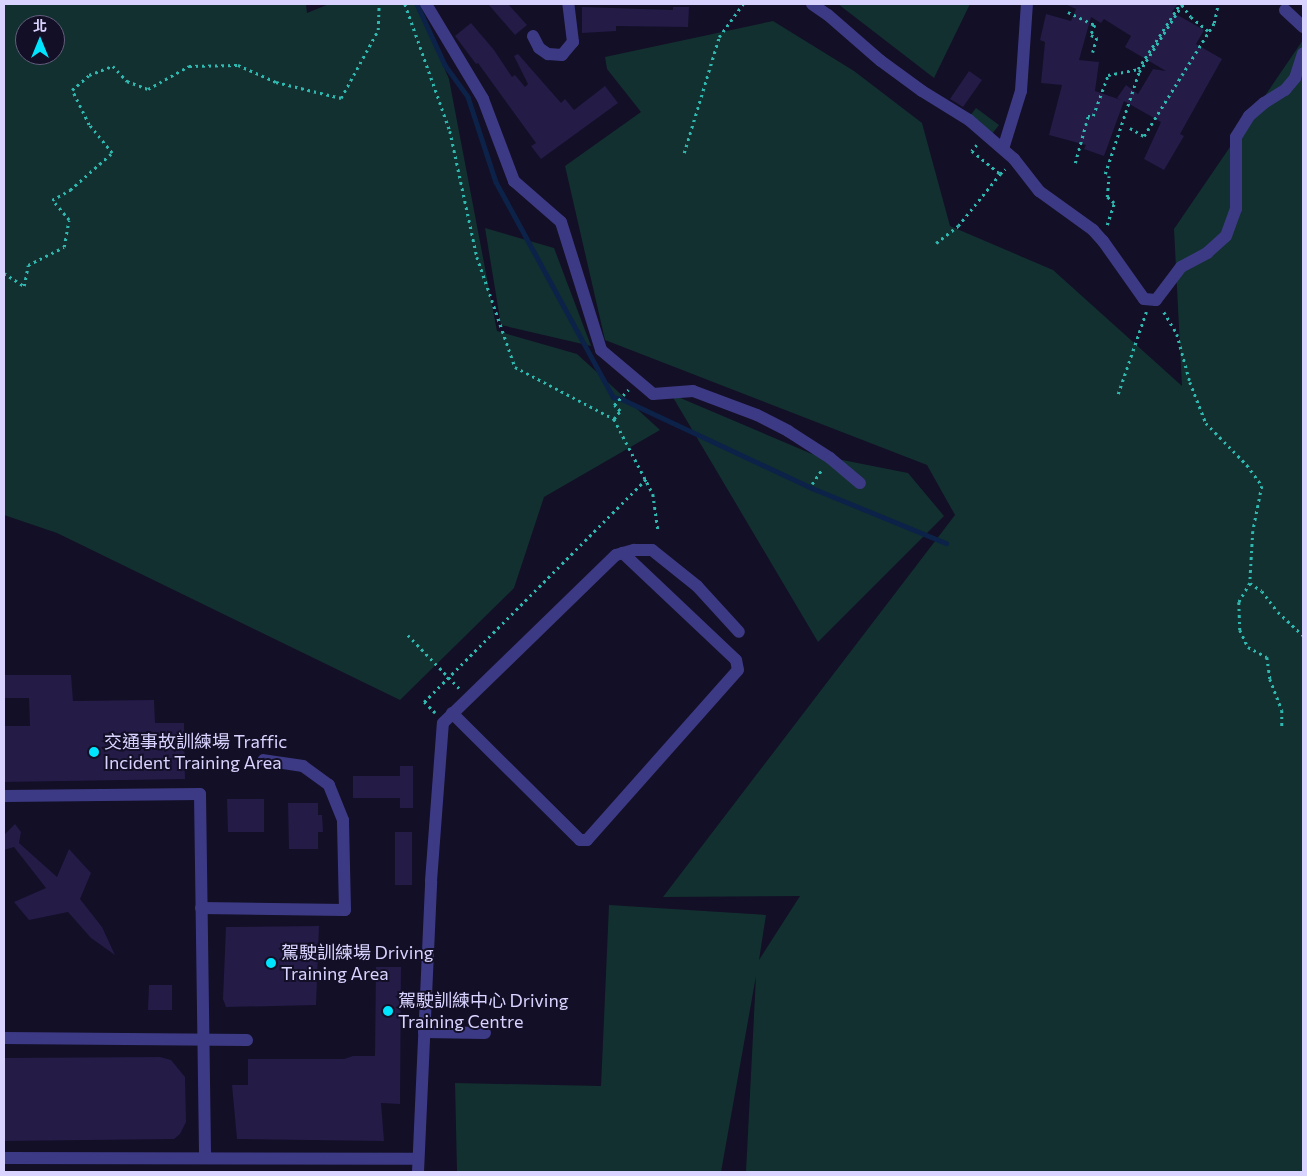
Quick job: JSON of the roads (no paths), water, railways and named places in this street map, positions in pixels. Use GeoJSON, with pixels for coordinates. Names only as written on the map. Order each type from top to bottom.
{"type":"FeatureCollection","features":[{"type":"Feature","properties":{"kind":"street"},"geometry":{"type":"LineString","coordinates":[[426,4],[483,99],[514,181],[561,222],[601,350],[634,380],[653,394],[692,391],[757,415],[788,431],[830,458],[860,484]]}},
{"type":"Feature","properties":{"kind":"street"},"geometry":{"type":"LineString","coordinates":[[533,36],[539,48],[548,54],[562,54],[573,42],[568,4]]}},
{"type":"Feature","properties":{"kind":"street"},"geometry":{"type":"LineString","coordinates":[[812,4],[834,20],[881,62],[968,120],[1003,149],[1014,159],[1039,191],[1093,230],[1144,298],[1154,299],[1181,267],[1207,252],[1226,236],[1236,209],[1236,137],[1249,116],[1264,103],[1285,90],[1296,78],[1303,53]]}},
{"type":"Feature","properties":{"kind":"street"},"geometry":{"type":"LineString","coordinates":[[1003,149],[1021,91],[1027,4]]}},
{"type":"Feature","properties":{"kind":"street"},"geometry":{"type":"LineString","coordinates":[[1284,10],[1303,27]]}},
{"type":"Feature","properties":{"kind":"street"},"geometry":{"type":"LineString","coordinates":[[4,1158],[205,1158],[418,1166],[431,881],[452,714],[616,555],[623,553],[634,550],[652,550],[697,586],[739,632]]}},
{"type":"Feature","properties":{"kind":"street"},"geometry":{"type":"LineString","coordinates":[[452,714],[580,840],[587,840],[738,670],[736,660],[623,553]]}},
{"type":"Feature","properties":{"kind":"street"},"geometry":{"type":"LineString","coordinates":[[201,908],[345,910],[343,820],[328,785],[303,766],[263,760]]}},
{"type":"Feature","properties":{"kind":"street"},"geometry":{"type":"LineString","coordinates":[[4,796],[200,794],[205,1158]]}},
{"type":"Feature","properties":{"kind":"street"},"geometry":{"type":"LineString","coordinates":[[424,1032],[485,1033]]}},
{"type":"Feature","properties":{"kind":"street"},"geometry":{"type":"LineString","coordinates":[[4,1038],[203,1038],[247,1040]]}},
{"type":"Feature","properties":{"kind":"waterway"},"geometry":{"type":"LineString","coordinates":[[417,4],[445,65],[468,97],[496,182],[613,397],[622,399],[812,488],[946,543]]}},
{"type":"Feature","properties":{"kind":"place","name":"交通事故訓練場 Traffic Incident Training Area"},"geometry":{"type":"Point","coordinates":[94,752]}},
{"type":"Feature","properties":{"kind":"place","name":"駕駛訓練場 Driving Training Area"},"geometry":{"type":"Point","coordinates":[271,963]}},
{"type":"Feature","properties":{"kind":"place","name":"駕駛訓練中心 Driving Training Centre"},"geometry":{"type":"Point","coordinates":[388,1011]}}]}
